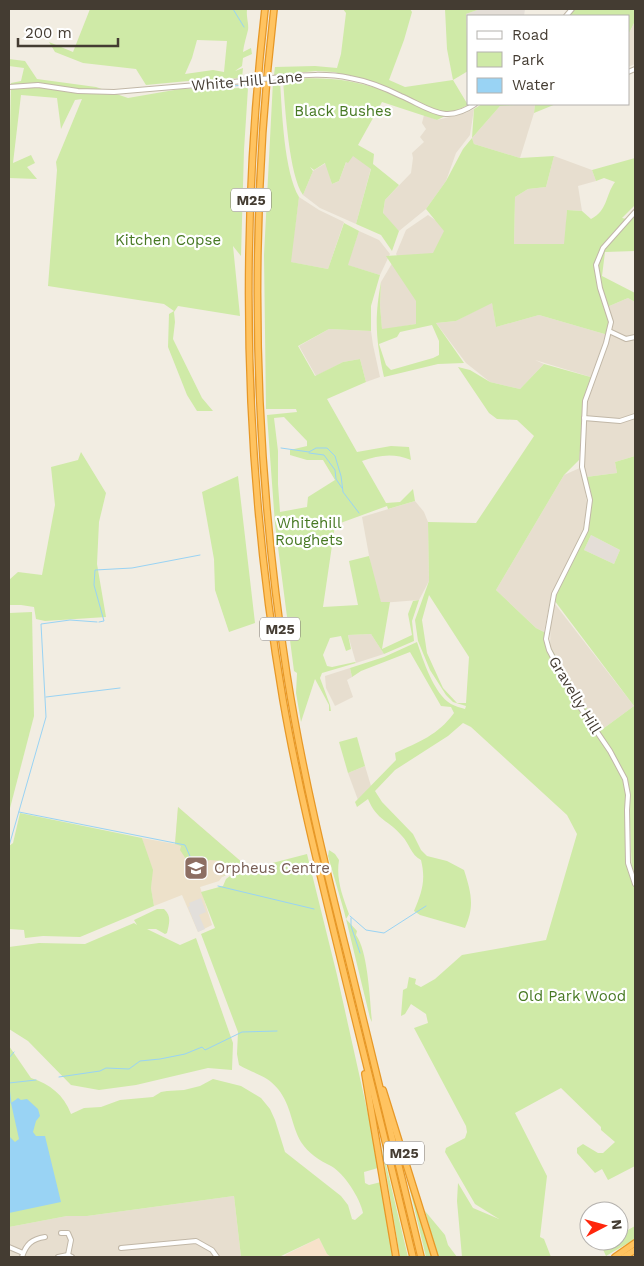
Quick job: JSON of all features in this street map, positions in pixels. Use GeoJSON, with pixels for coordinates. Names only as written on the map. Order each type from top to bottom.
{"type":"FeatureCollection","features":[{"type":"Feature","properties":{"kind":"highway","name":"M25"},"geometry":{"type":"LineString","coordinates":[[265,9],[253,152],[249,258],[251,393],[258,507],[272,631],[295,766],[314,852],[413,1257]]}},
{"type":"Feature","properties":{"kind":"highway","name":"M25"},"geometry":{"type":"LineString","coordinates":[[274,9],[263,124],[256,279],[259,398],[268,529],[280,631],[302,761],[319,838],[421,1257]]}},
{"type":"Feature","properties":{"kind":"highway","name":"M25"},"geometry":{"type":"LineString","coordinates":[[360,1038],[370,1109],[396,1257]]}},
{"type":"Feature","properties":{"kind":"highway","name":"M25"},"geometry":{"type":"LineString","coordinates":[[370,1050],[419,1201],[435,1257]]}},
{"type":"Feature","properties":{"kind":"highway"},"geometry":{"type":"LineString","coordinates":[[615,1257],[635,1243]]}},
{"type":"Feature","properties":{"kind":"highway"},"geometry":{"type":"LineString","coordinates":[[624,1257],[635,1250]]}},
{"type":"Feature","properties":{"kind":"street","name":"White Hill Lane"},"geometry":{"type":"LineString","coordinates":[[9,87],[38,85],[78,91],[114,92],[326,75],[351,78],[384,88],[430,110],[445,114],[464,112],[474,105]]}},
{"type":"Feature","properties":{"kind":"street"},"geometry":{"type":"LineString","coordinates":[[635,212],[603,248],[596,265],[600,288],[611,322],[609,332],[626,339],[635,337]]}},
{"type":"Feature","properties":{"kind":"street","name":"Gravelly Hill"},"geometry":{"type":"LineString","coordinates":[[609,332],[600,363],[585,401],[582,467],[590,500],[588,521],[586,530],[554,594],[546,639],[549,650],[578,704],[623,772],[628,795],[628,863],[635,884]]}},
{"type":"Feature","properties":{"kind":"street"},"geometry":{"type":"LineString","coordinates":[[584,418],[620,421],[635,416]]}},
{"type":"Feature","properties":{"kind":"street"},"geometry":{"type":"LineString","coordinates":[[58,1257],[70,1256],[68,1232],[70,1226]]}},
{"type":"Feature","properties":{"kind":"street"},"geometry":{"type":"LineString","coordinates":[[61,1233],[68,1232]]}},
{"type":"Feature","properties":{"kind":"street"},"geometry":{"type":"LineString","coordinates":[[9,1247],[23,1255],[35,1238],[45,1237]]}},
{"type":"Feature","properties":{"kind":"street"},"geometry":{"type":"LineString","coordinates":[[121,1248],[196,1241],[212,1250],[217,1257]]}},
{"type":"Feature","properties":{"kind":"shaded area"},"geometry":{"type":"Polygon","coordinates":[[[480,9],[525,9],[524,15],[467,15],[467,52],[466,14],[480,9]]]}},
{"type":"Feature","properties":{"kind":"shaded area"},"geometry":{"type":"Polygon","coordinates":[[[635,21],[635,64],[629,67],[629,33],[635,21]]]}},
{"type":"Feature","properties":{"kind":"shaded area"},"geometry":{"type":"Polygon","coordinates":[[[535,105],[520,158],[474,144],[472,138],[500,106],[535,105]]]}},
{"type":"Feature","properties":{"kind":"shaded area"},"geometry":{"type":"Polygon","coordinates":[[[474,109],[470,135],[456,153],[446,181],[426,209],[399,231],[383,214],[385,200],[411,173],[412,153],[424,142],[420,137],[426,129],[422,123],[424,115],[437,120],[466,113],[474,109]]]}},
{"type":"Feature","properties":{"kind":"shaded area"},"geometry":{"type":"Polygon","coordinates":[[[350,152],[371,168],[356,224],[320,208],[303,195],[313,171],[326,163],[332,184],[339,181],[350,152]]]}},
{"type":"Feature","properties":{"kind":"shaded area"},"geometry":{"type":"Polygon","coordinates":[[[554,156],[592,170],[596,181],[578,186],[582,211],[567,210],[565,244],[514,244],[515,197],[528,189],[546,187],[554,156]]]}},
{"type":"Feature","properties":{"kind":"shaded area"},"geometry":{"type":"Polygon","coordinates":[[[299,197],[319,210],[344,222],[328,269],[290,262],[299,197]]]}},
{"type":"Feature","properties":{"kind":"shaded area"},"geometry":{"type":"Polygon","coordinates":[[[428,215],[448,229],[435,258],[401,263],[396,254],[406,230],[428,215]]]}},
{"type":"Feature","properties":{"kind":"shaded area"},"geometry":{"type":"Polygon","coordinates":[[[359,231],[379,240],[390,254],[380,275],[347,265],[359,231]]]}},
{"type":"Feature","properties":{"kind":"shaded area"},"geometry":{"type":"Polygon","coordinates":[[[394,260],[416,297],[416,324],[382,330],[381,282],[394,260]]]}},
{"type":"Feature","properties":{"kind":"shaded area"},"geometry":{"type":"Polygon","coordinates":[[[628,298],[635,302],[635,456],[615,462],[617,473],[586,477],[582,470],[587,504],[583,530],[551,596],[544,632],[536,628],[496,590],[564,475],[582,467],[585,401],[594,378],[535,360],[544,364],[520,389],[490,382],[466,363],[436,323],[456,321],[492,302],[496,327],[539,315],[608,335],[607,307],[628,298]]]}},
{"type":"Feature","properties":{"kind":"shaded area"},"geometry":{"type":"Polygon","coordinates":[[[329,329],[371,331],[380,377],[366,382],[360,359],[343,362],[316,376],[299,346],[329,329]]]}},
{"type":"Feature","properties":{"kind":"shaded area"},"geometry":{"type":"Polygon","coordinates":[[[415,501],[424,512],[428,522],[429,581],[419,600],[381,603],[372,572],[362,517],[415,501]]]}},
{"type":"Feature","properties":{"kind":"shaded area"},"geometry":{"type":"Polygon","coordinates":[[[591,535],[620,550],[614,564],[584,550],[591,535]]]}},
{"type":"Feature","properties":{"kind":"shaded area"},"geometry":{"type":"Polygon","coordinates":[[[555,604],[634,706],[600,731],[550,646],[551,617],[555,604]]]}},
{"type":"Feature","properties":{"kind":"shaded area"},"geometry":{"type":"Polygon","coordinates":[[[371,634],[384,654],[356,663],[348,635],[371,634]]]}},
{"type":"Feature","properties":{"kind":"shaded area"},"geometry":{"type":"Polygon","coordinates":[[[350,668],[352,677],[347,680],[353,697],[335,706],[326,688],[325,676],[350,668]]]}},
{"type":"Feature","properties":{"kind":"shaded area"},"geometry":{"type":"Polygon","coordinates":[[[365,766],[371,786],[358,800],[348,773],[365,766]]]}},
{"type":"Feature","properties":{"kind":"shaded area","name":"Orpheus Centre"},"geometry":{"type":"Polygon","coordinates":[[[178,807],[245,865],[222,877],[219,881],[200,887],[212,925],[198,932],[182,895],[154,906],[151,888],[152,871],[142,838],[175,844],[178,807]]]}},
{"type":"Feature","properties":{"kind":"shaded area"},"geometry":{"type":"Polygon","coordinates":[[[201,898],[206,912],[199,915],[205,929],[198,932],[188,907],[190,906],[189,903],[201,898]]]}},
{"type":"Feature","properties":{"kind":"shaded area"},"geometry":{"type":"Polygon","coordinates":[[[234,1196],[241,1257],[9,1257],[9,1227],[67,1216],[87,1216],[234,1196]]]}},
{"type":"Feature","properties":{"kind":"shaded area"},"geometry":{"type":"Polygon","coordinates":[[[319,1238],[327,1254],[331,1257],[286,1257],[285,1255],[319,1238]]]}},
{"type":"Feature","properties":{"kind":"green space"},"geometry":{"type":"Polygon","coordinates":[[[90,9],[247,9],[248,30],[243,52],[251,48],[252,54],[243,58],[242,66],[235,71],[243,68],[242,78],[146,85],[136,69],[83,63],[55,52],[49,42],[73,52],[90,9]],[[197,40],[185,74],[213,70],[224,72],[227,41],[197,40]]]}},
{"type":"Feature","properties":{"kind":"green space","name":"Black Bushes"},"geometry":{"type":"Polygon","coordinates":[[[343,9],[410,9],[412,12],[404,40],[389,80],[405,87],[453,80],[468,105],[437,120],[382,102],[358,145],[374,154],[373,164],[399,185],[385,200],[383,213],[399,231],[392,251],[381,235],[356,224],[371,169],[353,156],[348,163],[346,162],[339,181],[332,184],[325,163],[314,170],[310,167],[313,171],[303,195],[298,185],[291,157],[283,80],[333,79],[383,90],[387,87],[334,72],[316,71],[274,75],[275,67],[315,66],[337,68],[341,54],[346,13],[343,9]]]}},
{"type":"Feature","properties":{"kind":"green space"},"geometry":{"type":"Polygon","coordinates":[[[445,9],[480,9],[466,14],[467,72],[453,80],[447,49],[445,9]]]}},
{"type":"Feature","properties":{"kind":"green space"},"geometry":{"type":"Polygon","coordinates":[[[569,9],[635,9],[635,21],[629,33],[629,15],[565,15],[569,9]]]}},
{"type":"Feature","properties":{"kind":"green space","name":"Kitchen Copse"},"geometry":{"type":"Polygon","coordinates":[[[9,59],[25,61],[37,79],[96,87],[128,98],[180,89],[248,88],[241,256],[233,246],[240,316],[178,306],[174,312],[173,339],[202,398],[213,411],[197,411],[187,395],[168,347],[169,314],[174,311],[164,304],[48,286],[57,170],[56,162],[82,99],[75,100],[61,129],[57,98],[21,95],[13,163],[31,155],[35,163],[27,167],[37,179],[9,178],[11,83],[21,81],[24,68],[9,66],[9,59]]]}},
{"type":"Feature","properties":{"kind":"green space","name":"Whitehill Roughets"},"geometry":{"type":"Polygon","coordinates":[[[273,81],[280,81],[287,157],[290,173],[299,197],[291,262],[328,269],[344,223],[359,231],[348,265],[380,275],[371,306],[371,331],[329,329],[298,346],[315,376],[343,362],[360,359],[366,382],[327,399],[357,452],[391,446],[409,447],[411,460],[399,456],[386,456],[362,461],[386,503],[400,502],[413,489],[415,501],[388,509],[387,506],[335,525],[323,607],[358,605],[349,561],[369,556],[381,602],[390,602],[382,649],[412,635],[408,614],[413,601],[419,600],[412,621],[414,641],[384,654],[371,634],[348,635],[351,649],[346,651],[341,636],[330,638],[323,655],[327,666],[332,667],[356,663],[322,673],[320,678],[330,705],[331,711],[329,711],[329,705],[315,679],[301,722],[296,693],[297,673],[294,671],[275,524],[267,415],[297,412],[296,409],[266,409],[264,255],[273,81]],[[284,417],[274,418],[278,451],[280,512],[307,507],[308,497],[335,480],[323,460],[307,460],[290,455],[290,450],[307,446],[307,441],[284,417]]]}},
{"type":"Feature","properties":{"kind":"green space"},"geometry":{"type":"Polygon","coordinates":[[[480,105],[518,105],[500,106],[472,138],[474,109],[480,105]]]}},
{"type":"Feature","properties":{"kind":"green space"},"geometry":{"type":"Polygon","coordinates":[[[535,105],[554,105],[534,113],[535,105]]]}},
{"type":"Feature","properties":{"kind":"green space"},"geometry":{"type":"Polygon","coordinates":[[[472,138],[474,144],[520,158],[554,156],[546,187],[528,189],[515,197],[514,244],[564,244],[567,210],[582,211],[591,219],[601,211],[615,182],[604,178],[596,181],[592,170],[635,158],[635,205],[622,218],[631,220],[635,216],[635,251],[605,252],[602,276],[635,293],[635,302],[628,298],[607,307],[611,322],[608,335],[539,315],[496,327],[492,303],[456,321],[436,323],[464,363],[438,364],[384,377],[379,352],[377,330],[377,308],[381,282],[382,329],[416,324],[416,301],[386,256],[433,253],[444,231],[426,209],[446,181],[463,149],[472,138]],[[432,325],[400,332],[397,337],[379,344],[386,365],[391,370],[439,355],[439,341],[432,325]]]}},
{"type":"Feature","properties":{"kind":"green space","name":"Old Park Wood"},"geometry":{"type":"Polygon","coordinates":[[[544,364],[594,378],[585,401],[579,460],[564,475],[496,590],[536,628],[544,632],[550,646],[600,731],[634,706],[551,596],[583,530],[592,498],[586,477],[617,473],[615,462],[635,456],[635,876],[632,876],[630,823],[625,824],[627,864],[635,889],[635,1166],[608,1180],[602,1169],[595,1173],[577,1153],[577,1148],[583,1144],[598,1153],[603,1153],[615,1142],[561,1088],[515,1113],[547,1176],[540,1237],[544,1239],[551,1257],[462,1257],[457,1201],[458,1183],[473,1208],[499,1219],[475,1204],[445,1152],[446,1148],[465,1138],[466,1126],[414,1028],[428,1023],[426,1014],[411,1004],[405,1014],[401,1016],[403,990],[407,988],[409,977],[416,979],[415,984],[421,987],[435,979],[462,955],[546,940],[577,834],[567,815],[471,727],[463,723],[448,736],[395,770],[375,791],[382,802],[413,834],[421,850],[427,856],[447,861],[464,870],[469,885],[471,906],[465,928],[420,915],[414,911],[422,886],[421,860],[397,831],[375,812],[368,799],[357,807],[355,802],[396,760],[395,753],[435,732],[454,713],[451,707],[441,706],[410,652],[361,671],[352,677],[350,668],[384,657],[417,642],[422,658],[439,693],[451,704],[465,709],[466,706],[453,702],[446,695],[430,670],[418,641],[415,620],[429,581],[428,522],[476,523],[534,436],[517,420],[497,419],[489,413],[458,367],[470,370],[490,382],[520,389],[544,364]],[[591,535],[584,550],[614,564],[620,550],[591,535]],[[429,595],[422,620],[427,653],[443,688],[457,703],[466,703],[469,657],[429,595]]]}},
{"type":"Feature","properties":{"kind":"green space"},"geometry":{"type":"Polygon","coordinates":[[[81,452],[106,493],[99,522],[97,564],[106,617],[45,621],[36,619],[34,607],[9,605],[9,580],[18,572],[42,575],[55,505],[51,467],[78,460],[81,452]]]}},
{"type":"Feature","properties":{"kind":"green space"},"geometry":{"type":"Polygon","coordinates":[[[238,476],[255,623],[229,632],[215,590],[214,559],[202,492],[238,476]]]}},
{"type":"Feature","properties":{"kind":"green space"},"geometry":{"type":"Polygon","coordinates":[[[32,612],[34,716],[9,812],[9,613],[32,612]]]}},
{"type":"Feature","properties":{"kind":"green space"},"geometry":{"type":"Polygon","coordinates":[[[357,737],[365,766],[348,773],[339,742],[357,737]]]}},
{"type":"Feature","properties":{"kind":"green space"},"geometry":{"type":"Polygon","coordinates":[[[178,807],[245,865],[222,877],[226,874],[222,861],[210,860],[194,865],[193,859],[186,859],[180,850],[181,846],[175,844],[178,807]]]}},
{"type":"Feature","properties":{"kind":"green space"},"geometry":{"type":"Polygon","coordinates":[[[20,813],[142,838],[153,870],[151,888],[154,906],[80,937],[43,936],[25,938],[24,930],[9,929],[9,846],[13,843],[20,813]]]}},
{"type":"Feature","properties":{"kind":"green space"},"geometry":{"type":"Polygon","coordinates":[[[329,850],[339,860],[339,880],[349,914],[346,919],[328,856],[329,850]]]}},
{"type":"Feature","properties":{"kind":"green space"},"geometry":{"type":"Polygon","coordinates":[[[307,854],[337,975],[372,1132],[378,1168],[364,1172],[365,1183],[369,1185],[381,1182],[394,1257],[331,1257],[327,1254],[319,1238],[279,1257],[241,1257],[234,1196],[87,1216],[67,1216],[9,1227],[9,1046],[31,1078],[44,1083],[56,1091],[71,1114],[84,1108],[101,1107],[120,1100],[153,1097],[161,1092],[184,1090],[200,1086],[213,1079],[241,1086],[261,1098],[270,1109],[285,1152],[341,1196],[348,1205],[352,1219],[355,1220],[363,1213],[355,1193],[341,1174],[314,1156],[301,1142],[286,1102],[274,1084],[239,1065],[237,1054],[238,1032],[201,934],[215,928],[201,892],[223,886],[226,879],[234,873],[307,854]]]}},
{"type":"Feature","properties":{"kind":"green space"},"geometry":{"type":"Polygon","coordinates":[[[157,909],[164,909],[168,914],[167,933],[165,934],[156,929],[147,929],[180,945],[196,938],[233,1043],[232,1070],[208,1068],[136,1085],[99,1090],[71,1085],[28,1041],[9,1029],[9,947],[39,943],[85,944],[134,923],[137,925],[134,920],[157,909]]]}},
{"type":"Feature","properties":{"kind":"green space"},"geometry":{"type":"Polygon","coordinates":[[[346,919],[357,931],[356,935],[363,952],[368,977],[372,1022],[370,1018],[346,919]]]}},
{"type":"Feature","properties":{"kind":"green space"},"geometry":{"type":"Polygon","coordinates":[[[382,1148],[408,1257],[400,1257],[382,1148]]]}},
{"type":"Feature","properties":{"kind":"green space"},"geometry":{"type":"Polygon","coordinates":[[[403,1161],[433,1257],[426,1257],[403,1161]]]}},
{"type":"Feature","properties":{"kind":"green space"},"geometry":{"type":"Polygon","coordinates":[[[425,1211],[445,1235],[448,1245],[457,1257],[438,1257],[425,1211]]]}},
{"type":"Feature","properties":{"kind":"green space"},"geometry":{"type":"Polygon","coordinates":[[[635,1226],[635,1239],[629,1243],[629,1229],[635,1226]]]}},
{"type":"Feature","properties":{"kind":"green space"},"geometry":{"type":"Polygon","coordinates":[[[604,1251],[615,1251],[606,1256],[604,1251]]]}},
{"type":"Feature","properties":{"kind":"water"},"geometry":{"type":"Polygon","coordinates":[[[18,1098],[21,1100],[27,1099],[38,1109],[40,1116],[36,1121],[33,1132],[36,1136],[45,1136],[61,1202],[9,1213],[9,1136],[15,1142],[19,1139],[11,1103],[18,1098]]]}},
{"type":"Feature","properties":{"kind":"waterway"},"geometry":{"type":"LineString","coordinates":[[233,9],[244,27]]}},
{"type":"Feature","properties":{"kind":"waterway"},"geometry":{"type":"LineString","coordinates":[[194,88],[249,85]]}},
{"type":"Feature","properties":{"kind":"waterway"},"geometry":{"type":"LineString","coordinates":[[281,448],[309,452],[316,448],[327,448],[335,456],[341,476],[343,492],[359,513]]}},
{"type":"Feature","properties":{"kind":"waterway"},"geometry":{"type":"LineString","coordinates":[[309,453],[324,455],[335,470],[336,479],[342,488]]}},
{"type":"Feature","properties":{"kind":"waterway"},"geometry":{"type":"LineString","coordinates":[[99,622],[104,621],[94,585],[95,570],[132,568],[200,555]]}},
{"type":"Feature","properties":{"kind":"waterway"},"geometry":{"type":"LineString","coordinates":[[9,846],[46,717],[41,624],[70,620],[97,622]]}},
{"type":"Feature","properties":{"kind":"waterway"},"geometry":{"type":"LineString","coordinates":[[46,697],[120,688]]}},
{"type":"Feature","properties":{"kind":"waterway"},"geometry":{"type":"LineString","coordinates":[[19,812],[185,845],[193,863]]}},
{"type":"Feature","properties":{"kind":"waterway"},"geometry":{"type":"LineString","coordinates":[[218,886],[314,909]]}},
{"type":"Feature","properties":{"kind":"waterway"},"geometry":{"type":"LineString","coordinates":[[350,916],[366,930],[384,933],[426,906]]}},
{"type":"Feature","properties":{"kind":"waterway"},"geometry":{"type":"LineString","coordinates":[[351,918],[351,926],[360,953]]}},
{"type":"Feature","properties":{"kind":"waterway"},"geometry":{"type":"LineString","coordinates":[[59,1077],[100,1071],[106,1068],[129,1069],[140,1061],[185,1054],[202,1047],[205,1050],[242,1032],[277,1031]]}},
{"type":"Feature","properties":{"kind":"waterway"},"geometry":{"type":"LineString","coordinates":[[9,1058],[14,1052]]}},
{"type":"Feature","properties":{"kind":"waterway"},"geometry":{"type":"LineString","coordinates":[[9,1083],[36,1080]]}},
{"type":"Feature","properties":{"kind":"waterway"},"geometry":{"type":"LineString","coordinates":[[9,1087],[11,1103]]}},
{"type":"Feature","properties":{"kind":"place","name":"Orpheus Centre"},"geometry":{"type":"Point","coordinates":[196,868]}}]}
